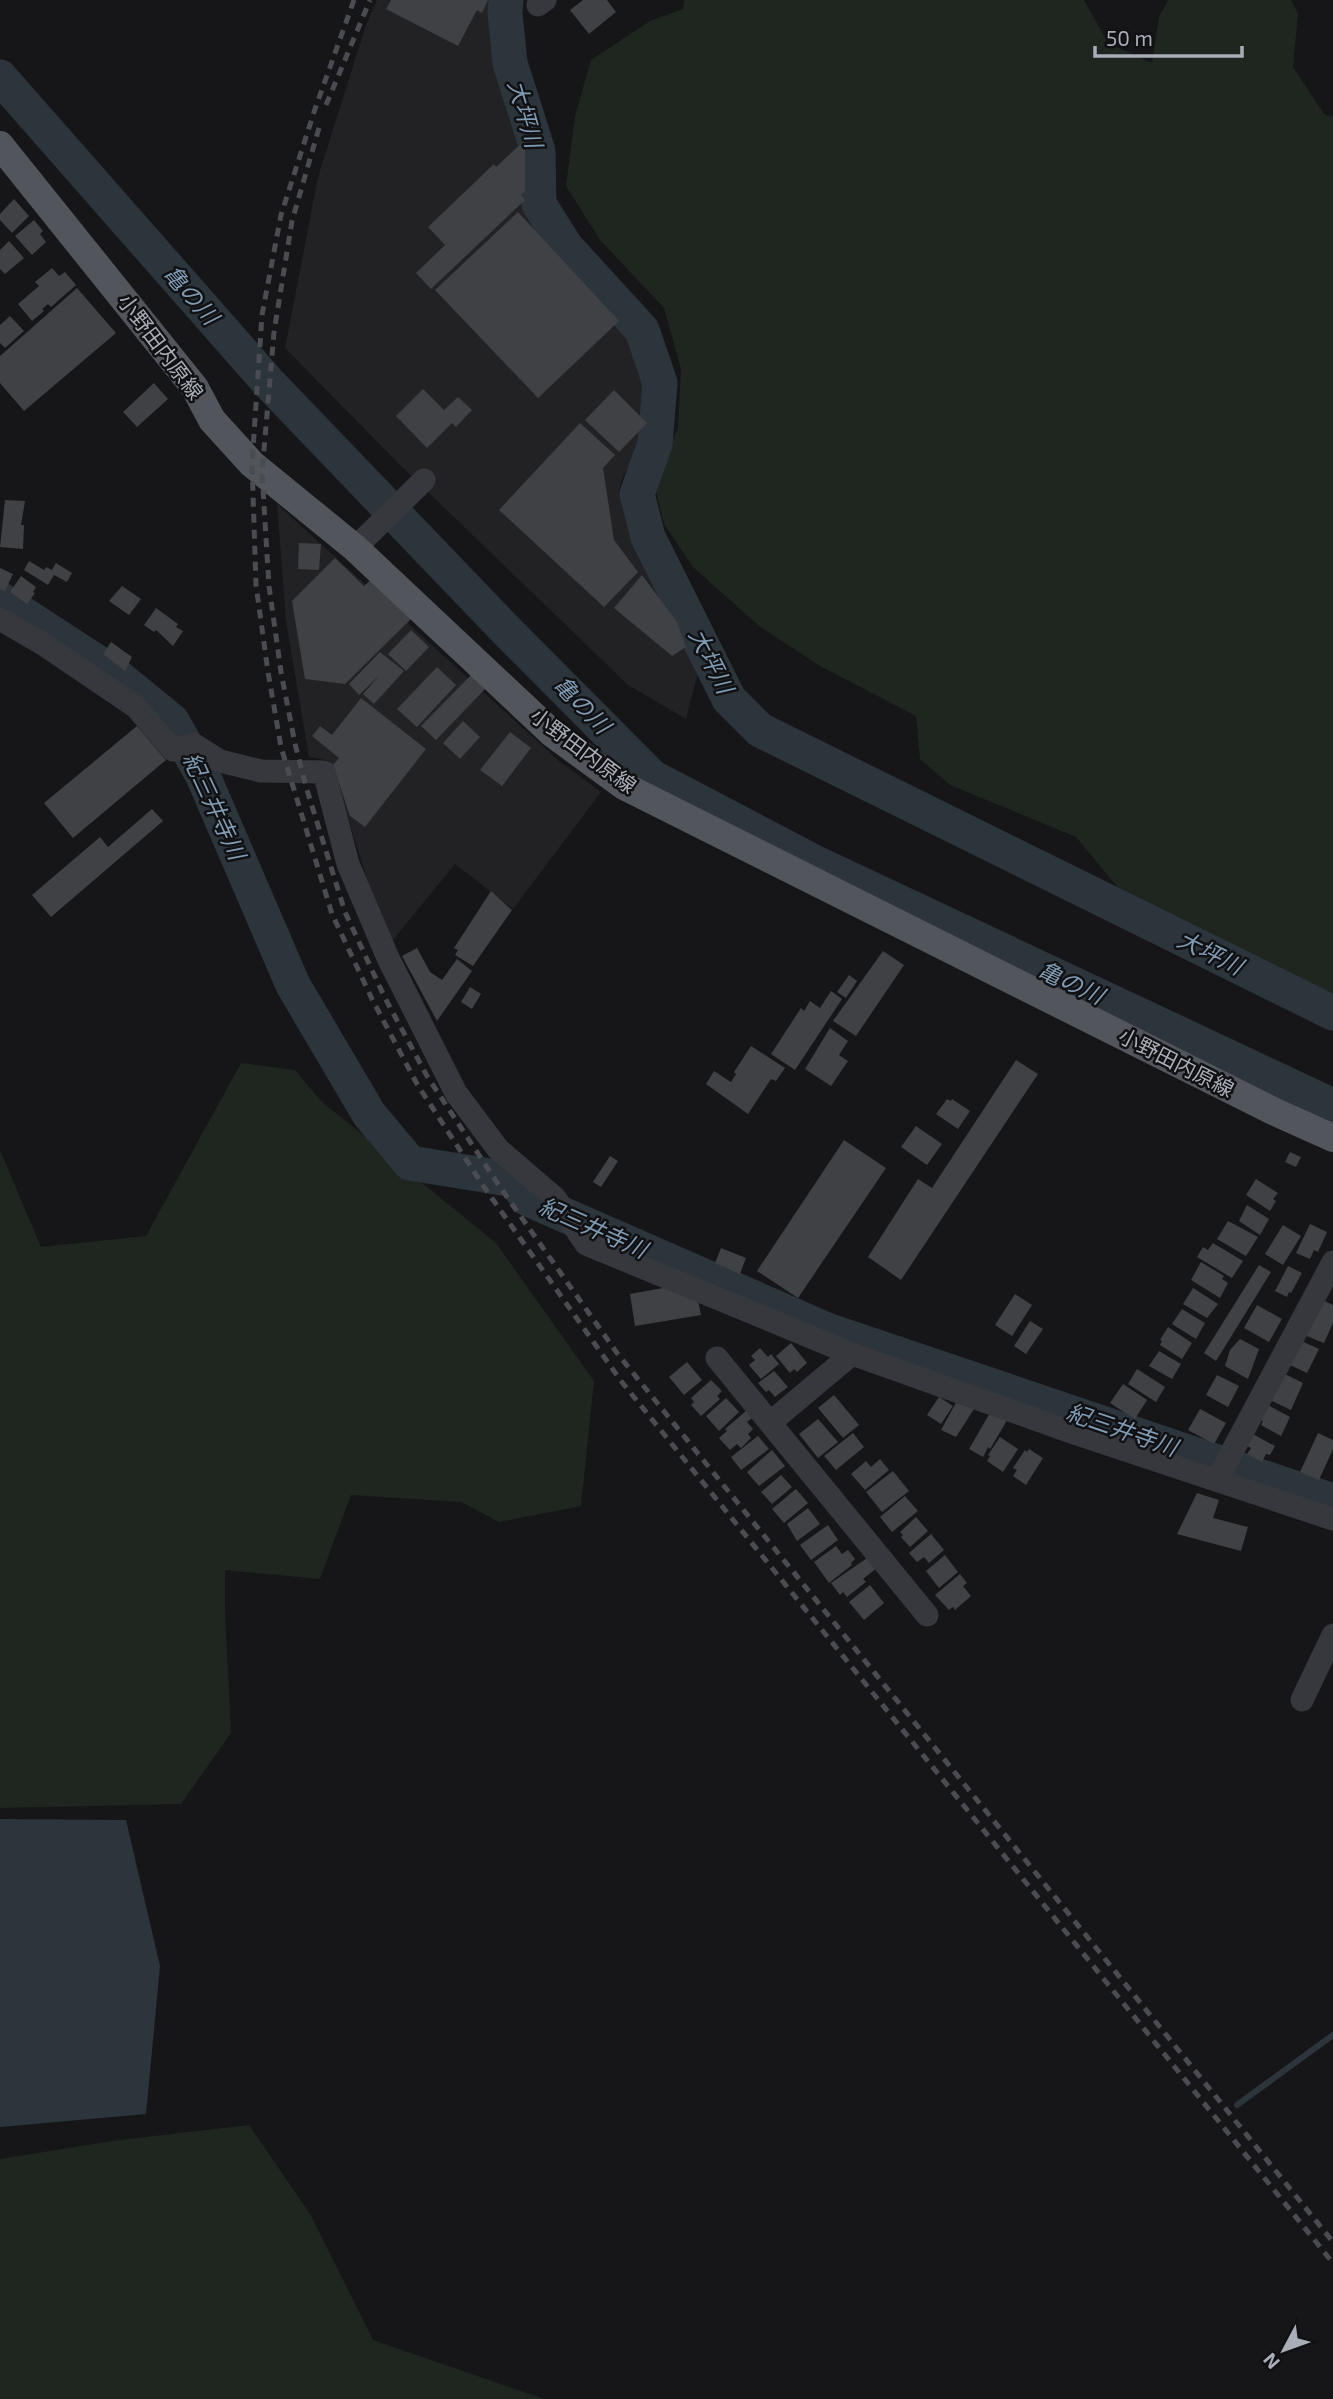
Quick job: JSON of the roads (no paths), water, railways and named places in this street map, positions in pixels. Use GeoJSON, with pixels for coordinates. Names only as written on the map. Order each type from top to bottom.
{"type":"FeatureCollection","features":[{"type":"Feature","properties":{"kind":"main road","name":"小野田内原線"},"geometry":{"type":"LineString","coordinates":[[0,145],[195,388],[212,420],[262,474],[359,543],[553,734],[624,786],[1261,1105],[1333,1138]]}},
{"type":"Feature","properties":{"kind":"street"},"geometry":{"type":"LineString","coordinates":[[359,543],[424,480]]}},
{"type":"Feature","properties":{"kind":"street"},"geometry":{"type":"LineString","coordinates":[[0,619],[43,644],[136,707],[173,750],[187,746],[220,761],[261,771],[324,772],[348,864],[388,958],[456,1093],[498,1149],[555,1198],[586,1244],[852,1354],[1071,1432],[1223,1469],[1333,1520]]}},
{"type":"Feature","properties":{"kind":"street"},"geometry":{"type":"LineString","coordinates":[[1223,1469],[1333,1262]]}},
{"type":"Feature","properties":{"kind":"street"},"geometry":{"type":"LineString","coordinates":[[771,1422],[852,1354]]}},
{"type":"Feature","properties":{"kind":"street"},"geometry":{"type":"LineString","coordinates":[[717,1358],[928,1615]]}},
{"type":"Feature","properties":{"kind":"street"},"geometry":{"type":"LineString","coordinates":[[1302,1700],[1333,1635]]}},
{"type":"Feature","properties":{"kind":"waterway","name":"大坪川"},"geometry":{"type":"LineString","coordinates":[[506,0],[510,63],[538,151],[539,204],[566,247],[642,330],[660,383],[655,444],[637,494],[648,537],[729,699],[760,730],[1333,1013]]}},
{"type":"Feature","properties":{"kind":"waterway","name":"亀の川"},"geometry":{"type":"LineString","coordinates":[[0,77],[268,382],[502,626],[652,777],[814,862],[1333,1106]]}},
{"type":"Feature","properties":{"kind":"waterway","name":"紀三井寺川"},"geometry":{"type":"LineString","coordinates":[[0,599],[112,672],[172,721],[203,776],[293,985],[369,1114],[410,1163],[514,1180],[528,1199],[827,1330],[1333,1501]]}},
{"type":"Feature","properties":{"kind":"waterway"},"geometry":{"type":"LineString","coordinates":[[1237,2105],[1333,2035]]}},
{"type":"Feature","properties":{"kind":"railway"},"geometry":{"type":"LineString","coordinates":[[354,0],[281,215],[262,315],[252,464],[256,585],[281,747],[332,914],[373,1001],[417,1084],[484,1187],[621,1381],[1333,2263]]}},
{"type":"Feature","properties":{"kind":"railway"},"geometry":{"type":"LineString","coordinates":[[326,105],[370,0]]}},
{"type":"Feature","properties":{"kind":"railway"},"geometry":{"type":"LineString","coordinates":[[319,128],[292,221],[274,332],[262,473],[269,586],[281,672],[307,790],[345,912],[385,998],[427,1076],[500,1187],[617,1353],[1333,2242]]}}]}
